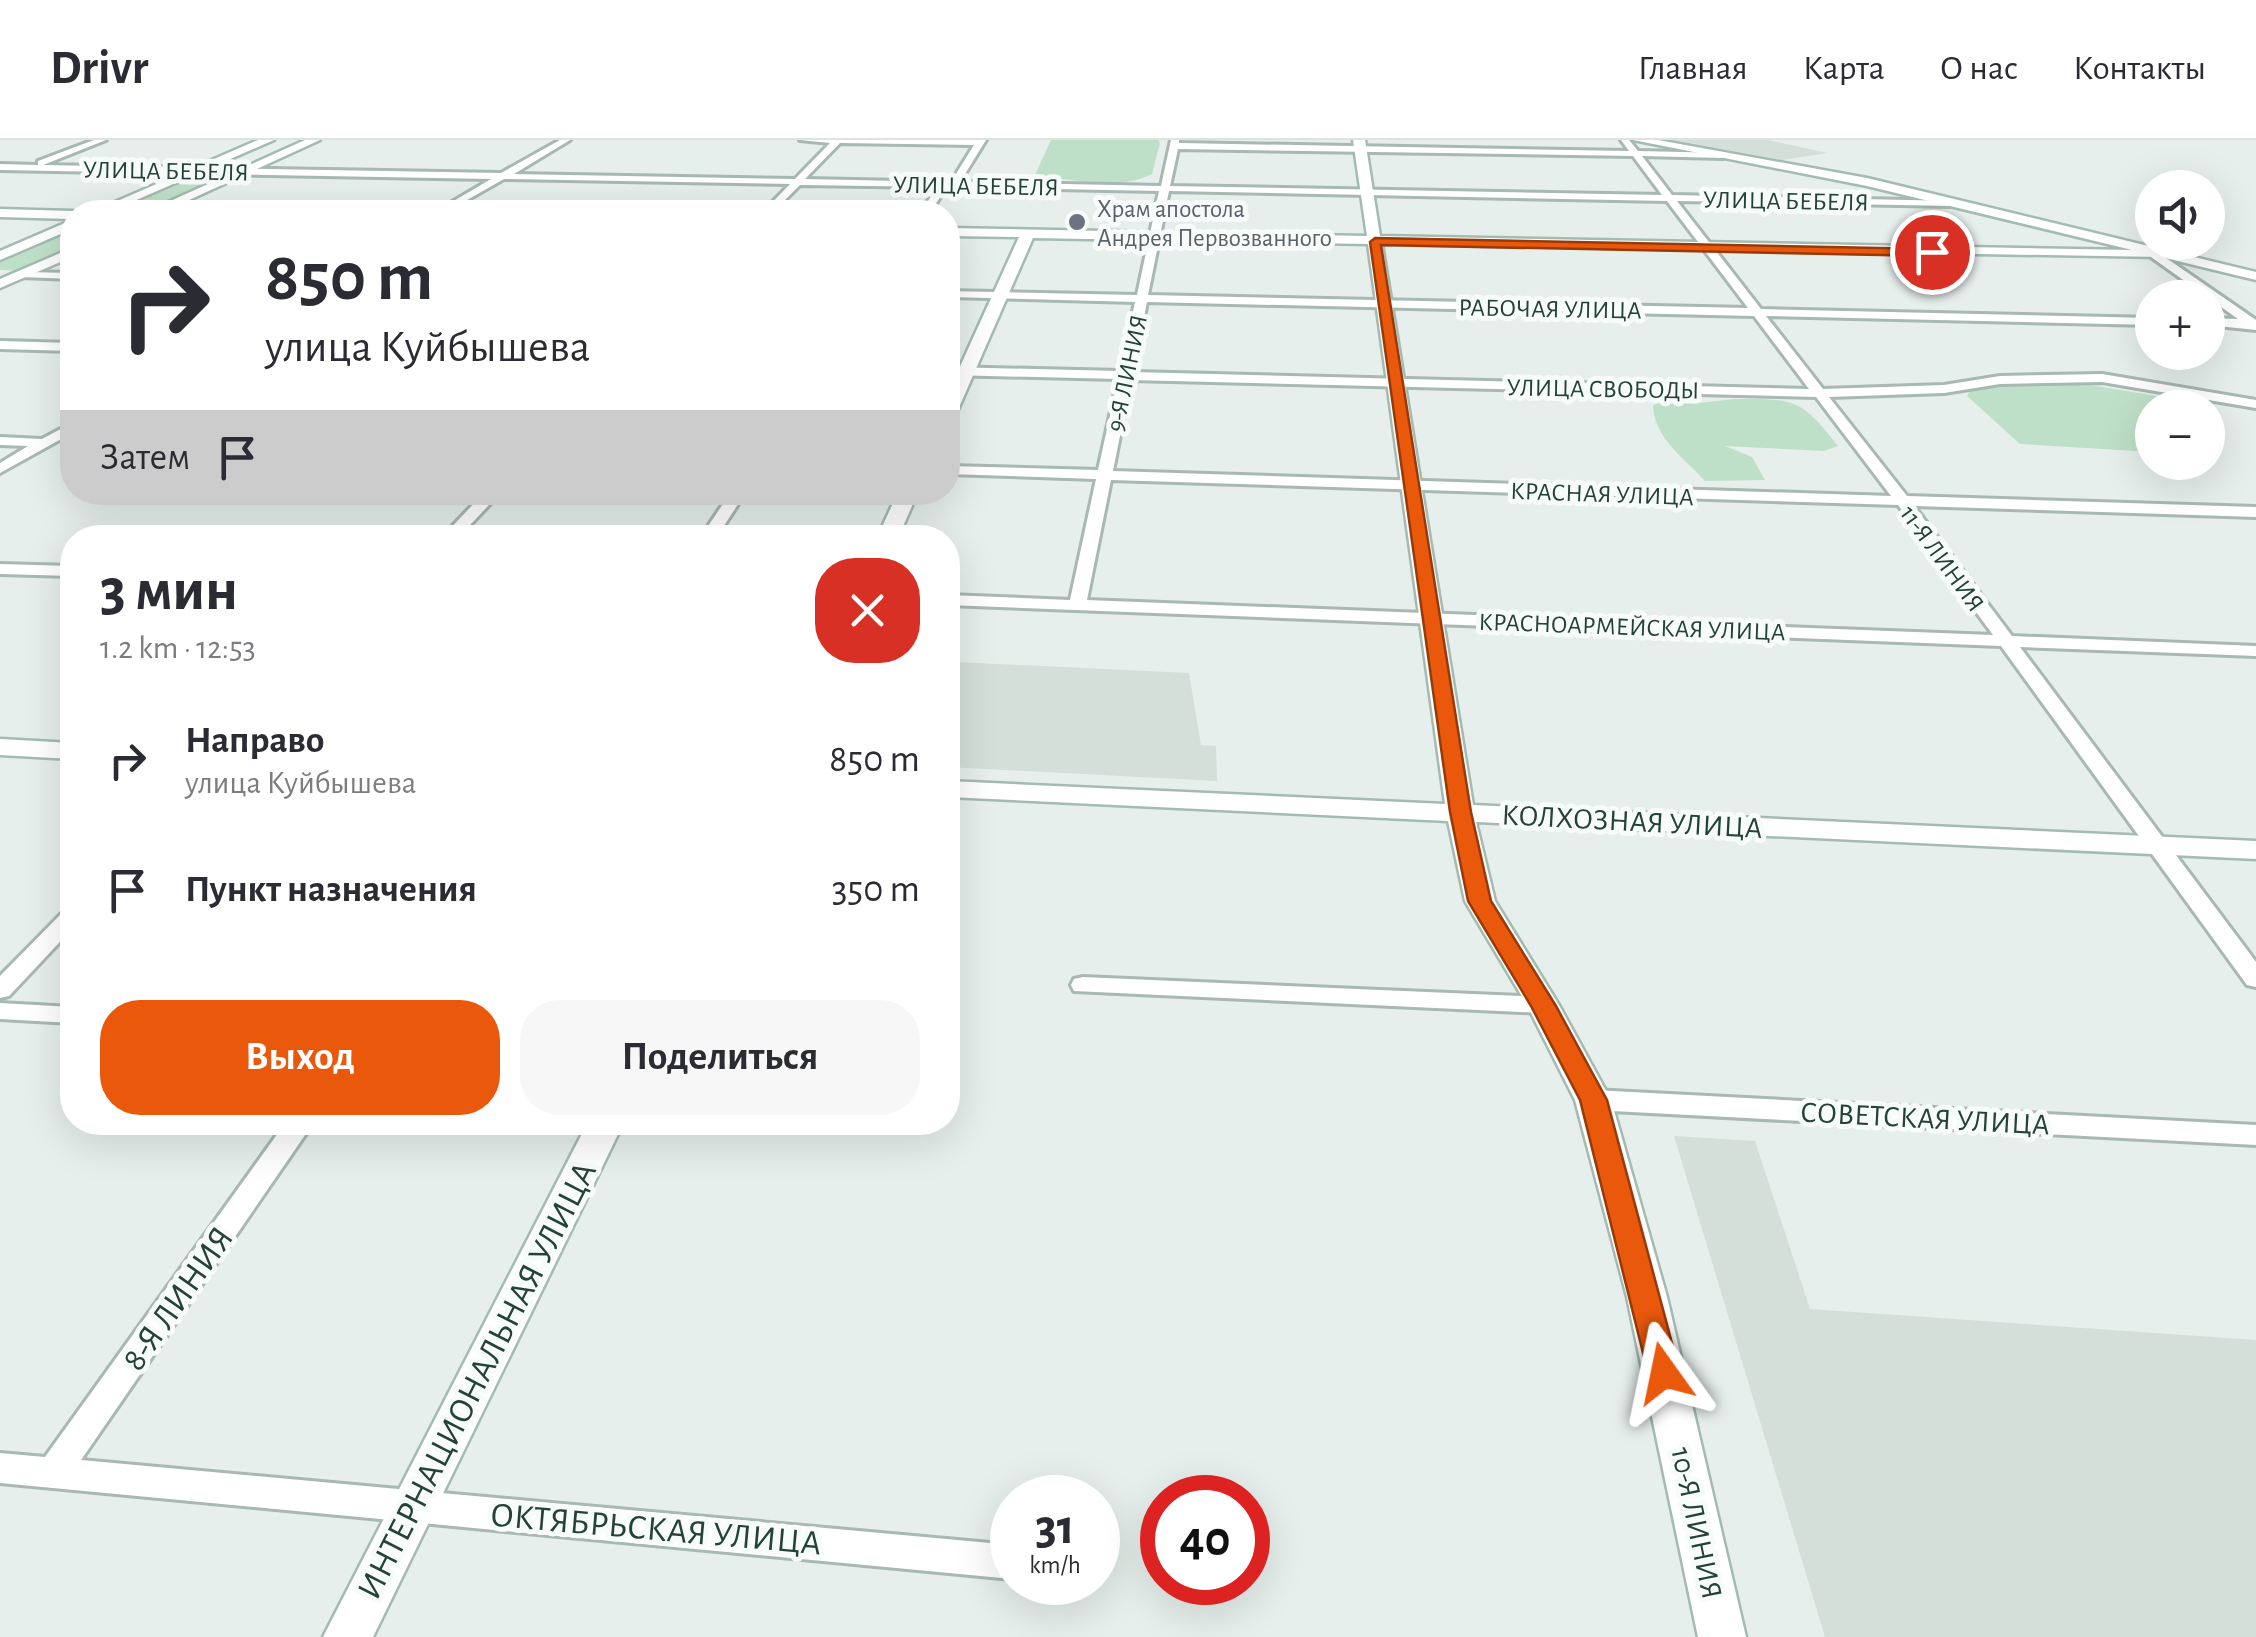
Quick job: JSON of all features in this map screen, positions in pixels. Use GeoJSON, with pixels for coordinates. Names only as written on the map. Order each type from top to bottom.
{"type":"FeatureCollection","features":[{"type":"Feature","properties":{"kind":"street"},"geometry":{"type":"LineString","coordinates":[[0,179],[102,140]]}},
{"type":"Feature","properties":{"kind":"street"},"geometry":{"type":"LineString","coordinates":[[128,200],[268,140]]}},
{"type":"Feature","properties":{"kind":"street"},"geometry":{"type":"LineString","coordinates":[[181,200],[314,140]]}},
{"type":"Feature","properties":{"kind":"street"},"geometry":{"type":"LineString","coordinates":[[461,200],[566,140]]}},
{"type":"Feature","properties":{"kind":"street"},"geometry":{"type":"LineString","coordinates":[[804,140],[981,141]]}},
{"type":"Feature","properties":{"kind":"street"},"geometry":{"type":"LineString","coordinates":[[780,200],[838,140]]}},
{"type":"Feature","properties":{"kind":"street"},"geometry":{"type":"LineString","coordinates":[[935,200],[981,141]]}},
{"type":"Feature","properties":{"kind":"street"},"geometry":{"type":"LineString","coordinates":[[1174,143],[1634,145],[1722,155],[1952,203],[2135,250]]}},
{"type":"Feature","properties":{"kind":"street","name":"9-Я ЛИНИЯ"},"geometry":{"type":"LineString","coordinates":[[1077,605],[1174,143]]}},
{"type":"Feature","properties":{"kind":"street","name":"10-Я ЛИНИЯ"},"geometry":{"type":"LineString","coordinates":[[1360,145],[1460,812],[1480,901],[1594,1100],[1648,1297],[1722,1637]]}},
{"type":"Feature","properties":{"kind":"street","name":"11-Я ЛИНИЯ"},"geometry":{"type":"LineString","coordinates":[[1634,145],[2256,979]]}},
{"type":"Feature","properties":{"kind":"street","name":"УЛИЦА БЕБЕЛЯ"},"geometry":{"type":"LineString","coordinates":[[0,167],[1952,203]]}},
{"type":"Feature","properties":{"kind":"street"},"geometry":{"type":"LineString","coordinates":[[0,213],[60,214]]}},
{"type":"Feature","properties":{"kind":"street"},"geometry":{"type":"LineString","coordinates":[[0,256],[60,229]]}},
{"type":"Feature","properties":{"kind":"street"},"geometry":{"type":"LineString","coordinates":[[960,232],[2135,255]]}},
{"type":"Feature","properties":{"kind":"street"},"geometry":{"type":"LineString","coordinates":[[960,387],[1028,233]]}},
{"type":"Feature","properties":{"kind":"street"},"geometry":{"type":"LineString","coordinates":[[0,284],[60,258]]}},
{"type":"Feature","properties":{"kind":"street"},"geometry":{"type":"LineString","coordinates":[[2163,260],[2255,324]]}},
{"type":"Feature","properties":{"kind":"street"},"geometry":{"type":"LineString","coordinates":[[2180,260],[2256,276]]}},
{"type":"Feature","properties":{"kind":"street"},"geometry":{"type":"LineString","coordinates":[[0,274],[60,276]]}},
{"type":"Feature","properties":{"kind":"street","name":"РАБОЧАЯ УЛИЦА"},"geometry":{"type":"LineString","coordinates":[[960,294],[2135,321]]}},
{"type":"Feature","properties":{"kind":"street"},"geometry":{"type":"LineString","coordinates":[[2225,323],[2255,324]]}},
{"type":"Feature","properties":{"kind":"street"},"geometry":{"type":"LineString","coordinates":[[0,344],[60,346]]}},
{"type":"Feature","properties":{"kind":"street","name":"УЛИЦА СВОБОДЫ"},"geometry":{"type":"LineString","coordinates":[[960,371],[1820,392],[1944,389],[2000,380],[2102,378],[2256,404]]}},
{"type":"Feature","properties":{"kind":"street"},"geometry":{"type":"LineString","coordinates":[[0,469],[60,435]]}},
{"type":"Feature","properties":{"kind":"street"},"geometry":{"type":"LineString","coordinates":[[0,441],[60,443]]}},
{"type":"Feature","properties":{"kind":"street","name":"КРАСНАЯ УЛИЦА"},"geometry":{"type":"LineString","coordinates":[[960,470],[2256,512]]}},
{"type":"Feature","properties":{"kind":"street"},"geometry":{"type":"LineString","coordinates":[[462,525],[481,505]]}},
{"type":"Feature","properties":{"kind":"street"},"geometry":{"type":"LineString","coordinates":[[0,569],[60,571]]}},
{"type":"Feature","properties":{"kind":"street","name":"КРАСНОАРМЕЙСКАЯ УЛИЦА"},"geometry":{"type":"LineString","coordinates":[[960,600],[2256,651]]}},
{"type":"Feature","properties":{"kind":"street"},"geometry":{"type":"LineString","coordinates":[[0,748],[60,750]]}},
{"type":"Feature","properties":{"kind":"street","name":"КОЛХОЗНАЯ УЛИЦА"},"geometry":{"type":"LineString","coordinates":[[960,790],[2256,850]]}},
{"type":"Feature","properties":{"kind":"street"},"geometry":{"type":"LineString","coordinates":[[0,990],[60,928]]}},
{"type":"Feature","properties":{"kind":"street"},"geometry":{"type":"LineString","coordinates":[[1083,985],[1543,1006]]}},
{"type":"Feature","properties":{"kind":"street"},"geometry":{"type":"LineString","coordinates":[[0,1011],[60,1014]]}},
{"type":"Feature","properties":{"kind":"street","name":"СОВЕТСКАЯ УЛИЦА"},"geometry":{"type":"LineString","coordinates":[[1594,1100],[2256,1135]]}},
{"type":"Feature","properties":{"kind":"street","name":"8-Я ЛИНИЯ"},"geometry":{"type":"LineString","coordinates":[[53,1473],[292,1135]]}},
{"type":"Feature","properties":{"kind":"street","name":"ИНТЕРНАЦИОНАЛЬНАЯ УЛИЦА"},"geometry":{"type":"LineString","coordinates":[[347,1637],[599,1135]]}},
{"type":"Feature","properties":{"kind":"street","name":"ОКТЯБРЬСКАЯ УЛИЦА"},"geometry":{"type":"LineString","coordinates":[[0,1468],[990,1560]]}},
{"type":"Feature","properties":{"kind":"shaded area"},"geometry":{"type":"Polygon","coordinates":[[[1675,140],[1768,140],[1828,153],[1782,160],[1675,140]]]}},
{"type":"Feature","properties":{"kind":"shaded area"},"geometry":{"type":"Polygon","coordinates":[[[960,662],[1189,673],[1201,745],[1216,746],[1217,781],[960,768],[960,662]]]}},
{"type":"Feature","properties":{"kind":"shaded area"},"geometry":{"type":"Polygon","coordinates":[[[1674,1136],[1755,1141],[1810,1309],[2256,1340],[2256,1637],[1825,1637],[1674,1136]]]}},
{"type":"Feature","properties":{"kind":"green space"},"geometry":{"type":"Polygon","coordinates":[[[1051,140],[1160,143],[1152,174],[1108,183],[1034,177],[1051,140]]]}},
{"type":"Feature","properties":{"kind":"green space"},"geometry":{"type":"Polygon","coordinates":[[[227,174],[174,200],[135,200],[192,175],[227,174]]]}},
{"type":"Feature","properties":{"kind":"green space"},"geometry":{"type":"Polygon","coordinates":[[[60,232],[60,253],[20,271],[0,270],[0,259],[60,232]]]}},
{"type":"Feature","properties":{"kind":"green space"},"geometry":{"type":"Polygon","coordinates":[[[2079,383],[2135,392],[2135,451],[2020,444],[1967,396],[1972,387],[2079,383]]]}},
{"type":"Feature","properties":{"kind":"green space"},"geometry":{"type":"Polygon","coordinates":[[[1734,399],[1794,404],[1814,418],[1838,446],[1824,451],[1725,446],[1752,457],[1765,480],[1705,481],[1664,437],[1653,405],[1670,400],[1690,404],[1734,399]]]}},
{"type":"Feature","properties":{"kind":"place","name":"Храм апостола Андрея Первозванного"},"geometry":{"type":"Point","coordinates":[1077,222]}},
{"type":"Feature","properties":{"kind":"route"},"geometry":{"type":"LineString","coordinates":[[1664,1373],[1648,1297],[1594,1100],[1480,901],[1460,812],[1375,242],[1932,252]]}}]}
